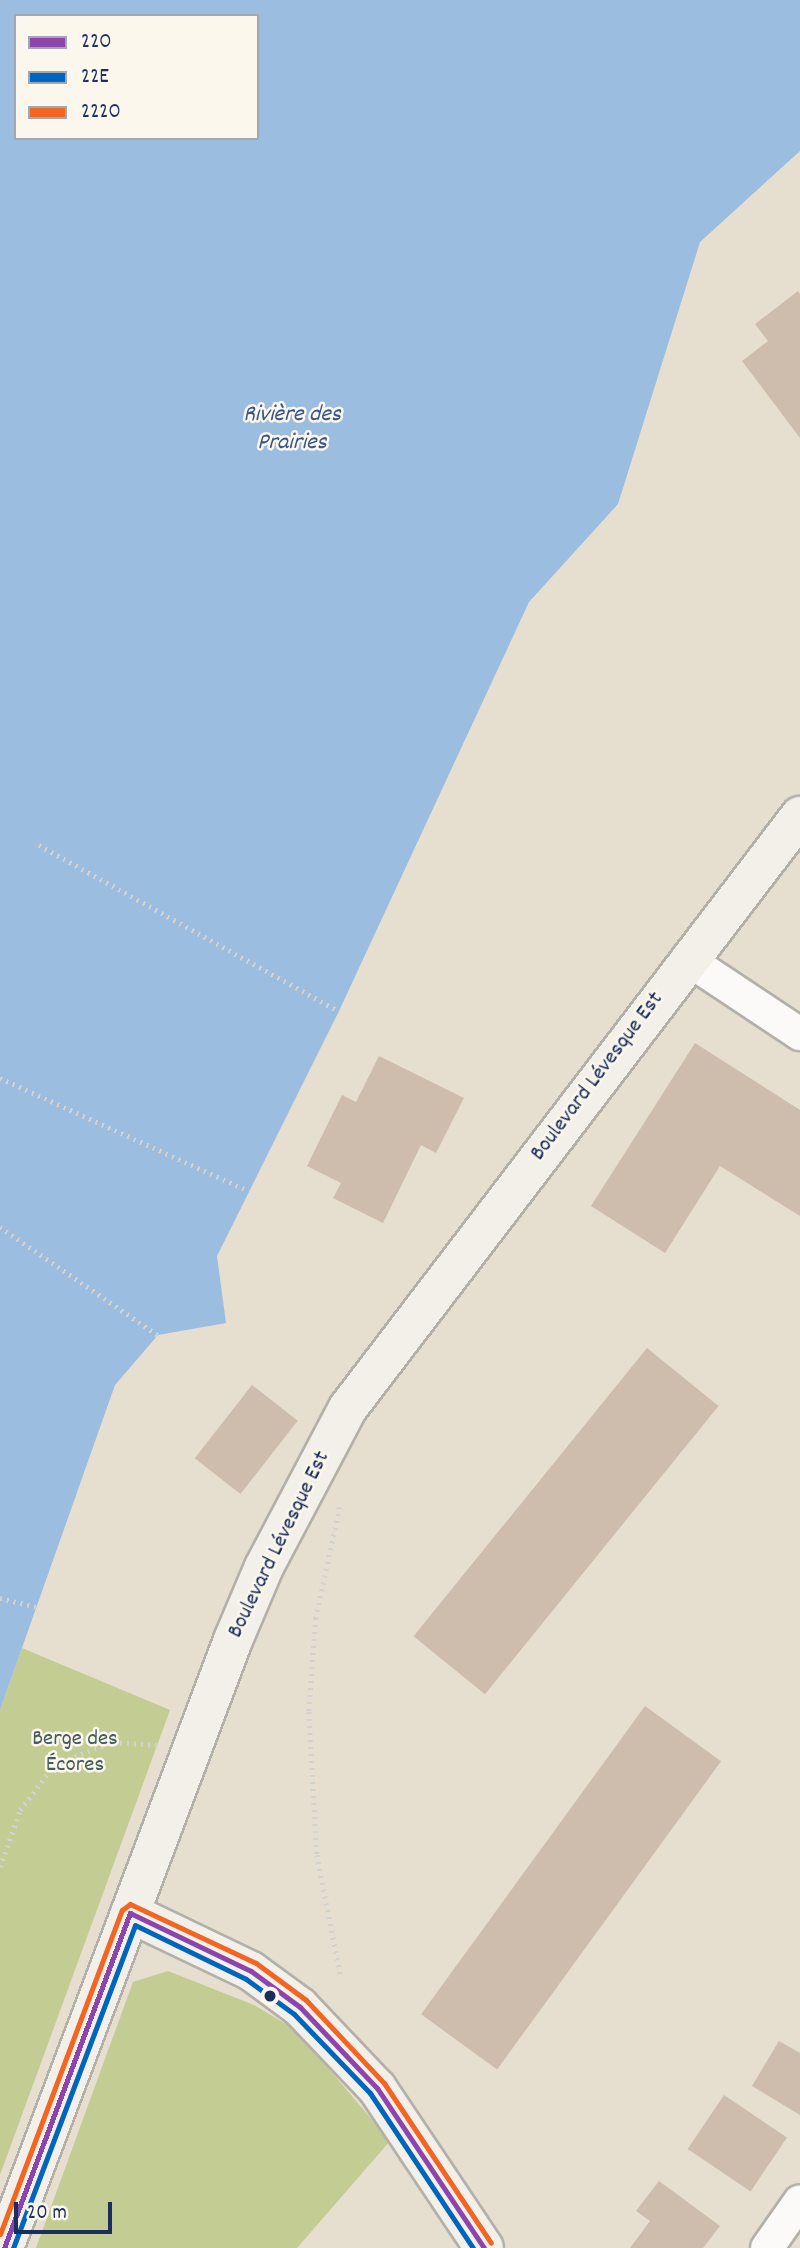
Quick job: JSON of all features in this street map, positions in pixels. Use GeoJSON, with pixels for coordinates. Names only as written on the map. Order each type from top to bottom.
{"type":"FeatureCollection","features":[{"type":"Feature","properties":{"kind":"street","name":"Boulevard Lévesque Est"},"geometry":{"type":"LineString","coordinates":[[4,2248],[192,1747],[264,1567],[348,1408],[687,959],[800,816]]}},
{"type":"Feature","properties":{"kind":"street"},"geometry":{"type":"LineString","coordinates":[[687,959],[800,1034]]}},
{"type":"Feature","properties":{"kind":"street"},"geometry":{"type":"LineString","coordinates":[[130,1913],[251,1971],[300,2007],[377,2088],[484,2248]]}},
{"type":"Feature","properties":{"kind":"street"},"geometry":{"type":"LineString","coordinates":[[767,2248],[800,2201]]}},
{"type":"Feature","properties":{"kind":"path"},"geometry":{"type":"LineString","coordinates":[[39,845],[339,1011]]}},
{"type":"Feature","properties":{"kind":"path"},"geometry":{"type":"LineString","coordinates":[[0,1078],[247,1190]]}},
{"type":"Feature","properties":{"kind":"path"},"geometry":{"type":"LineString","coordinates":[[0,1227],[158,1335]]}},
{"type":"Feature","properties":{"kind":"path"},"geometry":{"type":"LineString","coordinates":[[340,1507],[316,1618],[309,1712],[317,1855],[341,1977]]}},
{"type":"Feature","properties":{"kind":"path"},"geometry":{"type":"LineString","coordinates":[[0,1598],[36,1607]]}},
{"type":"Feature","properties":{"kind":"path"},"geometry":{"type":"LineString","coordinates":[[0,1867],[20,1810],[55,1764],[113,1742],[192,1747]]}},
{"type":"Feature","properties":{"kind":"green space","name":"Berge des Écores"},"geometry":{"type":"Polygon","coordinates":[[[22,1648],[170,1710],[0,2175],[0,1710],[22,1648]]]}},
{"type":"Feature","properties":{"kind":"green space"},"geometry":{"type":"Polygon","coordinates":[[[168,1971],[254,2005],[296,2030],[390,2141],[297,2248],[36,2248],[133,1982],[168,1971]]]}},
{"type":"Feature","properties":{"kind":"water","name":"Rivière des Prairies"},"geometry":{"type":"Polygon","coordinates":[[[0,0],[800,0],[800,151],[700,242],[618,504],[529,602],[339,1011],[217,1256],[226,1323],[158,1335],[115,1385],[0,1710],[0,0]]]}},
{"type":"Feature","properties":{"kind":"building"},"geometry":{"type":"Polygon","coordinates":[[[798,291],[800,438],[742,361],[768,341],[755,324],[798,291]]]}},
{"type":"Feature","properties":{"kind":"building"},"geometry":{"type":"Polygon","coordinates":[[[695,1043],[800,1110],[800,1216],[720,1166],[665,1253],[591,1206],[695,1043]]]}},
{"type":"Feature","properties":{"kind":"building"},"geometry":{"type":"Polygon","coordinates":[[[379,1056],[464,1098],[436,1153],[421,1145],[383,1223],[333,1198],[341,1183],[307,1166],[342,1095],[356,1102],[379,1056]]]}},
{"type":"Feature","properties":{"kind":"building"},"geometry":{"type":"Polygon","coordinates":[[[647,1348],[718,1406],[485,1694],[414,1636],[647,1348]]]}},
{"type":"Feature","properties":{"kind":"building"},"geometry":{"type":"Polygon","coordinates":[[[252,1385],[298,1421],[240,1494],[195,1458],[252,1385]]]}},
{"type":"Feature","properties":{"kind":"building"},"geometry":{"type":"Polygon","coordinates":[[[645,1706],[721,1761],[497,2069],[421,2014],[645,1706]]]}},
{"type":"Feature","properties":{"kind":"building"},"geometry":{"type":"Polygon","coordinates":[[[779,2041],[800,2053],[800,2115],[752,2086],[779,2041]]]}},
{"type":"Feature","properties":{"kind":"building"},"geometry":{"type":"Polygon","coordinates":[[[724,2095],[787,2137],[751,2191],[688,2149],[724,2095]]]}},
{"type":"Feature","properties":{"kind":"building"},"geometry":{"type":"Polygon","coordinates":[[[659,2181],[720,2226],[703,2248],[630,2248],[650,2221],[636,2211],[659,2181]]]}},
{"type":"Feature","properties":{"kind":"transit line","name":"222O"},"geometry":{"type":"LineString","coordinates":[[0,2234],[122,1910],[130,1904],[256,1963],[306,2000],[384,2083],[491,2243]]}},
{"type":"Feature","properties":{"kind":"transit line","name":"22O"},"geometry":{"type":"LineString","coordinates":[[4,2248],[130,1913],[251,1971],[300,2007],[377,2088],[484,2248]]}},
{"type":"Feature","properties":{"kind":"transit line","name":"22E"},"geometry":{"type":"LineString","coordinates":[[13,2248],[135,1925],[246,1979],[294,2014],[370,2093],[473,2248]]}}]}
